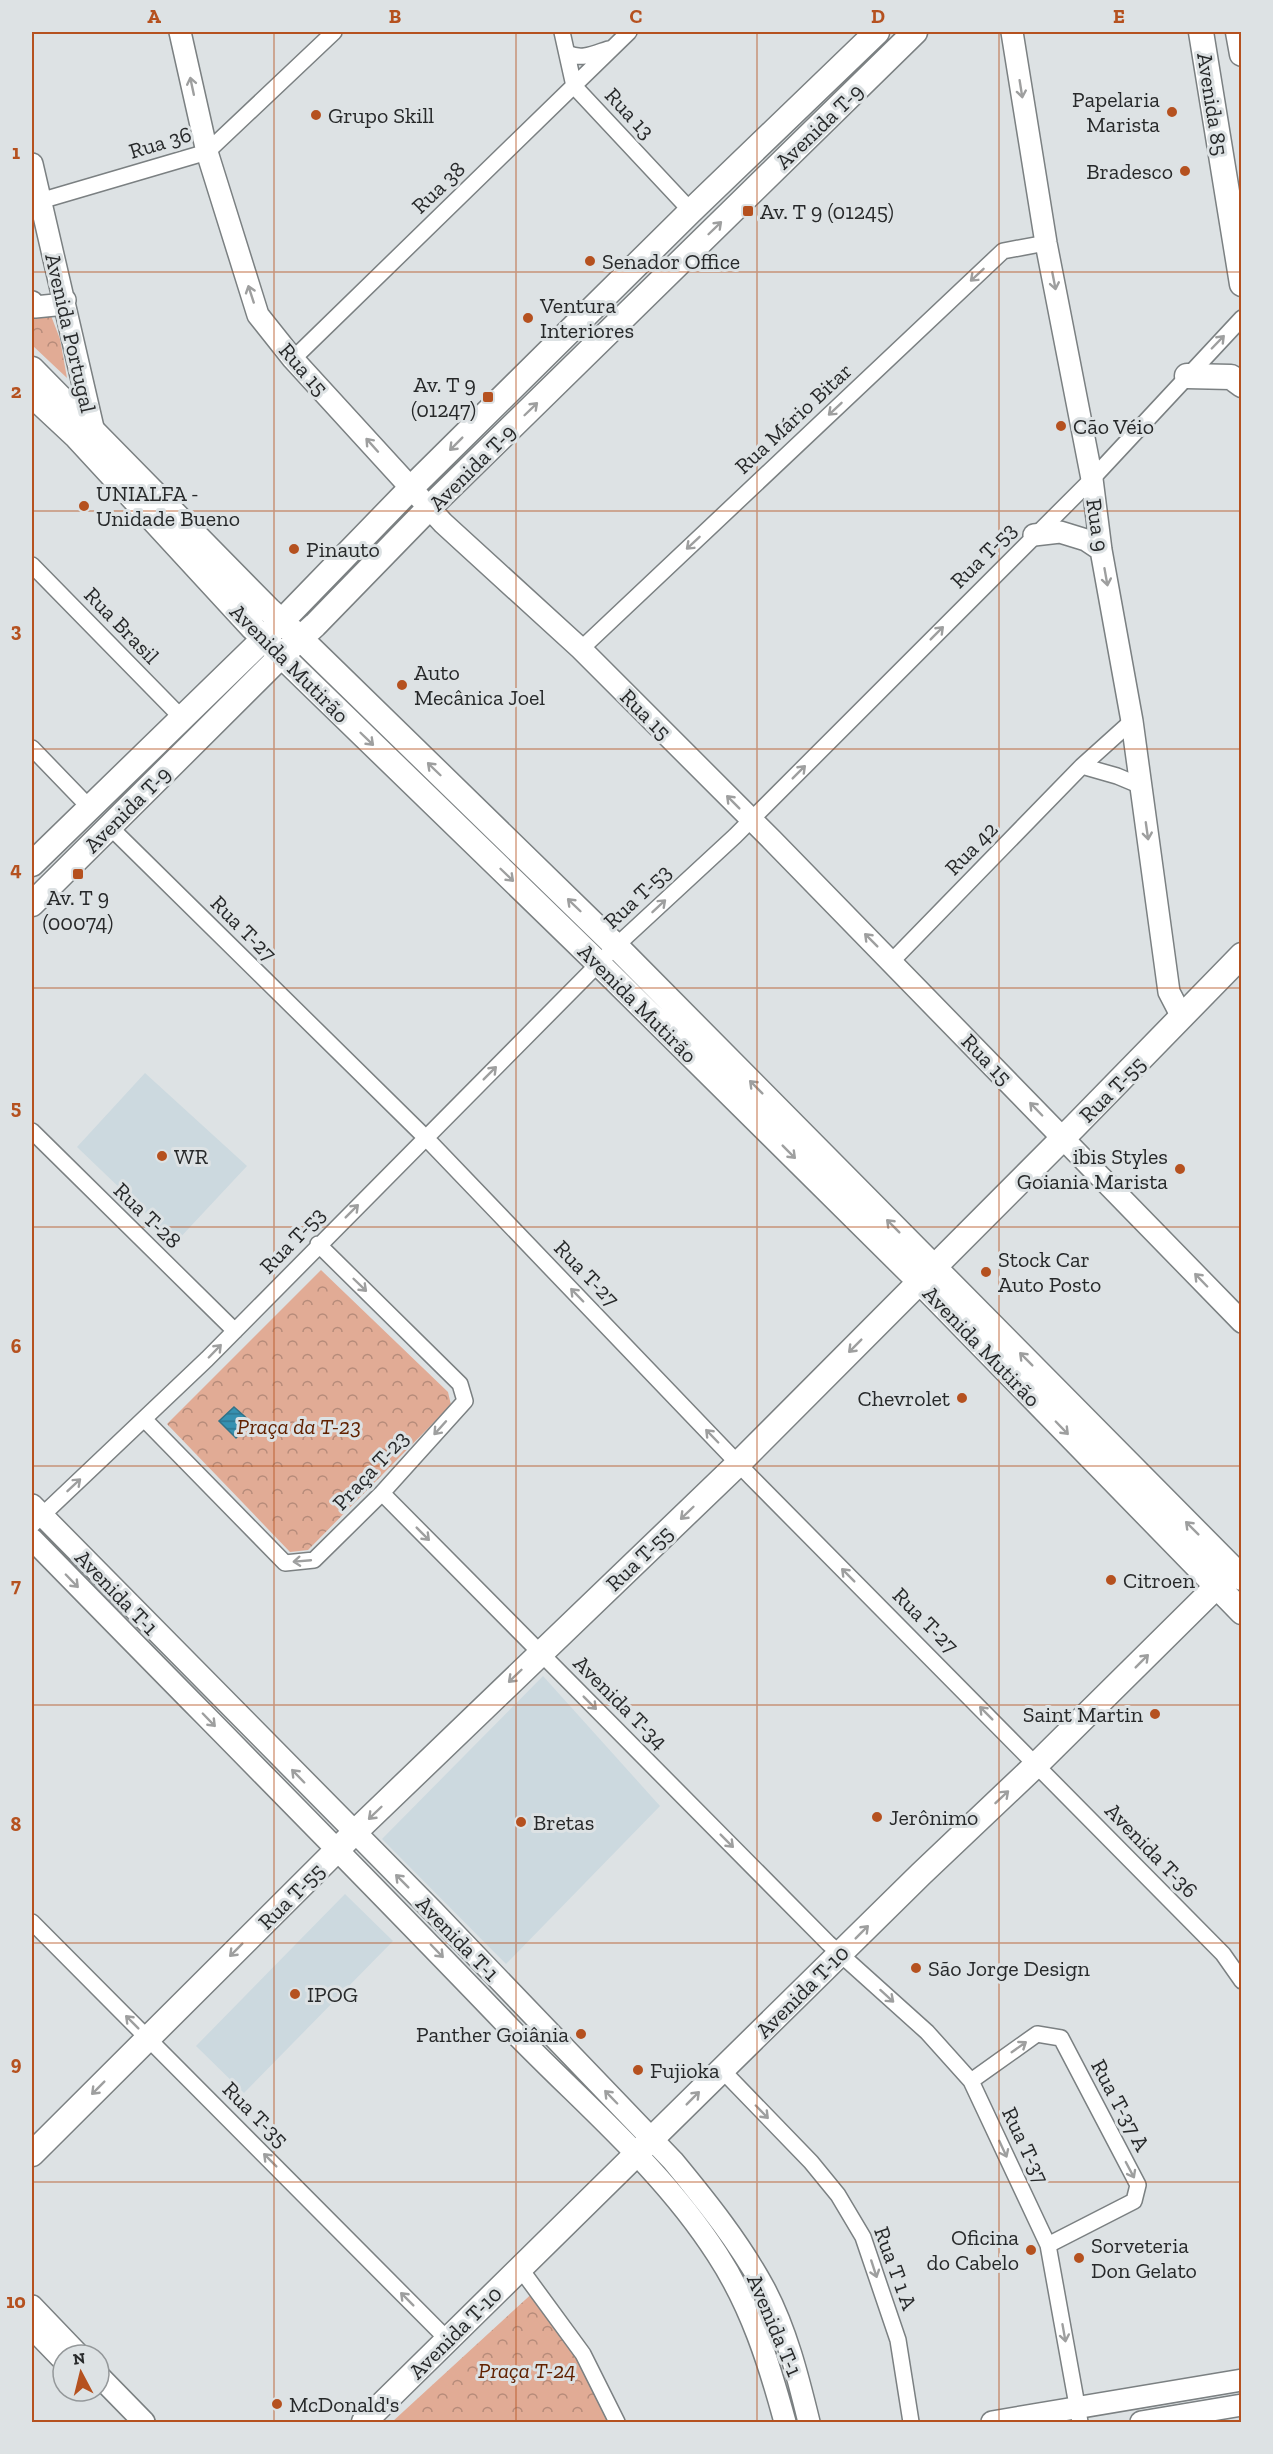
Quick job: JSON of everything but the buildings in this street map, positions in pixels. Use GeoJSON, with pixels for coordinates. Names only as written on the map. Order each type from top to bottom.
{"type":"FeatureCollection","features":[{"type":"Feature","properties":{"kind":"main road","name":"Rua 15"},"geometry":{"type":"LineString","coordinates":[[180,32],[207,152],[258,315],[293,359],[443,523],[581,649],[892,961],[1242,1322]]}},
{"type":"Feature","properties":{"kind":"main road","name":"Avenida T-9"},"geometry":{"type":"LineString","coordinates":[[32,864],[282,621],[411,488],[692,211],[877,32]]}},
{"type":"Feature","properties":{"kind":"main road","name":"Avenida T-9"},"geometry":{"type":"LineString","coordinates":[[32,904],[301,639],[429,508],[915,32]]}},
{"type":"Feature","properties":{"kind":"main road","name":"Rua 9"},"geometry":{"type":"LineString","coordinates":[[1012,32],[1046,243],[1092,479],[1101,550],[1132,721],[1169,992],[1182,1017]]}},
{"type":"Feature","properties":{"kind":"main road","name":"Avenida 85"},"geometry":{"type":"LineString","coordinates":[[1201,32],[1242,284]]}},
{"type":"Feature","properties":{"kind":"main road","name":"Avenida 85"},"geometry":{"type":"LineString","coordinates":[[1238,32],[1242,54]]}},
{"type":"Feature","properties":{"kind":"main road","name":"Avenida Portugal"},"geometry":{"type":"LineString","coordinates":[[32,164],[36,205],[64,300],[94,432]]}},
{"type":"Feature","properties":{"kind":"main road"},"geometry":{"type":"LineString","coordinates":[[32,302],[35,307],[55,305],[64,300]]}},
{"type":"Feature","properties":{"kind":"main road","name":"Avenida Mutirão"},"geometry":{"type":"LineString","coordinates":[[32,369],[269,610],[616,946],[927,1274],[1216,1587],[1242,1612]]}},
{"type":"Feature","properties":{"kind":"main road"},"geometry":{"type":"LineString","coordinates":[[1187,376],[1231,377],[1242,385]]}},
{"type":"Feature","properties":{"kind":"main road","name":"Avenida Mutirão"},"geometry":{"type":"LineString","coordinates":[[32,395],[77,437],[263,638],[598,963],[1239,1570]]}},
{"type":"Feature","properties":{"kind":"main road"},"geometry":{"type":"LineString","coordinates":[[1034,535],[1060,532],[1086,540],[1101,550]]}},
{"type":"Feature","properties":{"kind":"main road","name":"Rua T-55"},"geometry":{"type":"LineString","coordinates":[[32,2154],[345,1841],[739,1463],[1064,1138],[1242,955]]}},
{"type":"Feature","properties":{"kind":"main road","name":"Avenida T-1"},"geometry":{"type":"LineString","coordinates":[[35,1515],[345,1841],[526,2045],[706,2200],[764,2289],[781,2327],[800,2383],[809,2422]]}},
{"type":"Feature","properties":{"kind":"main road","name":"Avenida T-1"},"geometry":{"type":"LineString","coordinates":[[32,1539],[345,1841]]}},
{"type":"Feature","properties":{"kind":"main road","name":"Avenida T-10"},"geometry":{"type":"LineString","coordinates":[[364,2422],[722,2070],[834,1948],[1216,1587],[1239,1570]]}},
{"type":"Feature","properties":{"kind":"main road","name":"Avenida T-1"},"geometry":{"type":"LineString","coordinates":[[644,2147],[719,2256],[736,2286],[758,2331],[785,2422]]}},
{"type":"Feature","properties":{"kind":"main road"},"geometry":{"type":"LineString","coordinates":[[32,2306],[67,2343]]}},
{"type":"Feature","properties":{"kind":"main road"},"geometry":{"type":"LineString","coordinates":[[32,2328],[51,2348]]}},
{"type":"Feature","properties":{"kind":"main road"},"geometry":{"type":"LineString","coordinates":[[992,2422],[1079,2415],[1242,2380]]}},
{"type":"Feature","properties":{"kind":"main road"},"geometry":{"type":"LineString","coordinates":[[111,2388],[144,2422]]}},
{"type":"Feature","properties":{"kind":"main road"},"geometry":{"type":"LineString","coordinates":[[105,2403],[124,2422]]}},
{"type":"Feature","properties":{"kind":"main road"},"geometry":{"type":"LineString","coordinates":[[1141,2422],[1242,2405]]}},
{"type":"Feature","properties":{"kind":"street","name":"Rua 36"},"geometry":{"type":"LineString","coordinates":[[36,205],[207,152],[333,32]]}},
{"type":"Feature","properties":{"kind":"street","name":"Rua 13"},"geometry":{"type":"LineString","coordinates":[[562,32],[574,86],[692,211]]}},
{"type":"Feature","properties":{"kind":"street","name":"Rua 38"},"geometry":{"type":"LineString","coordinates":[[293,359],[629,32]]}},
{"type":"Feature","properties":{"kind":"street","name":"Rua 38"},"geometry":{"type":"LineString","coordinates":[[567,53],[587,57],[614,47]]}},
{"type":"Feature","properties":{"kind":"street","name":"Rua Mário Bitar"},"geometry":{"type":"LineString","coordinates":[[581,649],[1003,251],[1046,243]]}},
{"type":"Feature","properties":{"kind":"street","name":"Rua T-53"},"geometry":{"type":"LineString","coordinates":[[35,1515],[145,1420],[598,963],[751,820],[1092,479],[1242,318]]}},
{"type":"Feature","properties":{"kind":"street","name":"Rua Brasil"},"geometry":{"type":"LineString","coordinates":[[32,565],[181,717]]}},
{"type":"Feature","properties":{"kind":"street","name":"Rua 42"},"geometry":{"type":"LineString","coordinates":[[892,961],[1082,766],[1132,721]]}},
{"type":"Feature","properties":{"kind":"street"},"geometry":{"type":"LineString","coordinates":[[32,748],[89,807]]}},
{"type":"Feature","properties":{"kind":"street"},"geometry":{"type":"LineString","coordinates":[[1082,766],[1141,786]]}},
{"type":"Feature","properties":{"kind":"street","name":"Rua T-27"},"geometry":{"type":"LineString","coordinates":[[110,827],[426,1138],[739,1463],[1032,1759]]}},
{"type":"Feature","properties":{"kind":"street","name":"Rua T-28"},"geometry":{"type":"LineString","coordinates":[[32,1131],[235,1331]]}},
{"type":"Feature","properties":{"kind":"street","name":"Praça T-23"},"geometry":{"type":"LineString","coordinates":[[145,1420],[285,1563],[314,1560],[381,1493],[465,1401],[460,1384],[318,1244]]}},
{"type":"Feature","properties":{"kind":"street","name":"Avenida T-34"},"geometry":{"type":"LineString","coordinates":[[381,1493],[834,1948]]}},
{"type":"Feature","properties":{"kind":"street","name":"Avenida T-36"},"geometry":{"type":"LineString","coordinates":[[1032,1759],[1223,1954],[1242,1981]]}},
{"type":"Feature","properties":{"kind":"street","name":"Rua T-35"},"geometry":{"type":"LineString","coordinates":[[32,1922],[448,2340]]}},
{"type":"Feature","properties":{"kind":"street","name":"Rua T-37"},"geometry":{"type":"LineString","coordinates":[[834,1948],[927,2032],[971,2081],[1048,2245],[1079,2415]]}},
{"type":"Feature","properties":{"kind":"street","name":"Rua T-37 A"},"geometry":{"type":"LineString","coordinates":[[971,2081],[1037,2034],[1061,2038],[1138,2185],[1134,2201],[1048,2245]]}},
{"type":"Feature","properties":{"kind":"street","name":"Rua T 1 A"},"geometry":{"type":"LineString","coordinates":[[722,2070],[811,2162],[838,2195],[863,2237],[898,2340],[911,2422]]}},
{"type":"Feature","properties":{"kind":"street"},"geometry":{"type":"LineString","coordinates":[[520,2268],[583,2354],[617,2422]]}},
{"type":"Feature","properties":{"kind":"shaded area","name":"WR"},"geometry":{"type":"Polygon","coordinates":[[[145,1073],[247,1166],[176,1242],[77,1147],[145,1073]]]}},
{"type":"Feature","properties":{"kind":"shaded area","name":"Bretas"},"geometry":{"type":"Polygon","coordinates":[[[543,1676],[660,1806],[506,1964],[382,1839],[543,1676]]]}},
{"type":"Feature","properties":{"kind":"shaded area","name":"IPOG"},"geometry":{"type":"Polygon","coordinates":[[[345,1894],[393,1941],[244,2093],[196,2046],[345,1894]]]}},
{"type":"Feature","properties":{"kind":"green space"},"geometry":{"type":"Polygon","coordinates":[[[50,313],[60,339],[67,378],[32,345],[32,315],[50,313]]]}},
{"type":"Feature","properties":{"kind":"green space","name":"Praça da T-23"},"geometry":{"type":"Polygon","coordinates":[[[321,1270],[448,1392],[451,1405],[308,1550],[290,1552],[167,1424],[321,1270]]]}},
{"type":"Feature","properties":{"kind":"green space","name":"Praça T-24"},"geometry":{"type":"Polygon","coordinates":[[[537,2289],[591,2374],[609,2422],[392,2422],[537,2289]]]}},
{"type":"Feature","properties":{"kind":"water"},"geometry":{"type":"Polygon","coordinates":[[[234,1407],[251,1422],[236,1438],[219,1421],[234,1407]]]}},
{"type":"Feature","properties":{"kind":"place","name":"Papelaria Marista"},"geometry":{"type":"Point","coordinates":[1172,112]}},
{"type":"Feature","properties":{"kind":"place","name":"Grupo Skill"},"geometry":{"type":"Point","coordinates":[316,115]}},
{"type":"Feature","properties":{"kind":"place","name":"Bradesco"},"geometry":{"type":"Point","coordinates":[1185,171]}},
{"type":"Feature","properties":{"kind":"place","name":"Av. T 9 (01245)"},"geometry":{"type":"Point","coordinates":[748,211]}},
{"type":"Feature","properties":{"kind":"place","name":"Senador Office"},"geometry":{"type":"Point","coordinates":[590,261]}},
{"type":"Feature","properties":{"kind":"place","name":"Ventura Interiores"},"geometry":{"type":"Point","coordinates":[528,318]}},
{"type":"Feature","properties":{"kind":"place","name":"Av. T 9 (01247)"},"geometry":{"type":"Point","coordinates":[488,397]}},
{"type":"Feature","properties":{"kind":"place","name":"Cão Véio"},"geometry":{"type":"Point","coordinates":[1061,426]}},
{"type":"Feature","properties":{"kind":"place","name":"UNIALFA - Unidade Bueno"},"geometry":{"type":"Point","coordinates":[84,506]}},
{"type":"Feature","properties":{"kind":"place","name":"Pinauto"},"geometry":{"type":"Point","coordinates":[294,549]}},
{"type":"Feature","properties":{"kind":"place","name":"Auto Mecânica Joel"},"geometry":{"type":"Point","coordinates":[402,685]}},
{"type":"Feature","properties":{"kind":"place","name":"Av. T 9 (00074)"},"geometry":{"type":"Point","coordinates":[78,874]}},
{"type":"Feature","properties":{"kind":"place","name":"WR"},"geometry":{"type":"Point","coordinates":[162,1156]}},
{"type":"Feature","properties":{"kind":"place","name":"ibis Styles Goiania Marista"},"geometry":{"type":"Point","coordinates":[1180,1169]}},
{"type":"Feature","properties":{"kind":"place","name":"Stock Car Auto Posto"},"geometry":{"type":"Point","coordinates":[986,1272]}},
{"type":"Feature","properties":{"kind":"place","name":"Chevrolet"},"geometry":{"type":"Point","coordinates":[962,1398]}},
{"type":"Feature","properties":{"kind":"place","name":"Citroen"},"geometry":{"type":"Point","coordinates":[1111,1580]}},
{"type":"Feature","properties":{"kind":"place","name":"Saint Martin"},"geometry":{"type":"Point","coordinates":[1155,1714]}},
{"type":"Feature","properties":{"kind":"place","name":"Jerônimo"},"geometry":{"type":"Point","coordinates":[877,1817]}},
{"type":"Feature","properties":{"kind":"place","name":"Bretas"},"geometry":{"type":"Point","coordinates":[521,1822]}},
{"type":"Feature","properties":{"kind":"place","name":"São Jorge Design"},"geometry":{"type":"Point","coordinates":[916,1968]}},
{"type":"Feature","properties":{"kind":"place","name":"IPOG"},"geometry":{"type":"Point","coordinates":[295,1994]}},
{"type":"Feature","properties":{"kind":"place","name":"Panther Goiânia"},"geometry":{"type":"Point","coordinates":[581,2034]}},
{"type":"Feature","properties":{"kind":"place","name":"Fujioka"},"geometry":{"type":"Point","coordinates":[638,2070]}},
{"type":"Feature","properties":{"kind":"place","name":"Oficina do Cabelo"},"geometry":{"type":"Point","coordinates":[1031,2250]}},
{"type":"Feature","properties":{"kind":"place","name":"Sorveteria Don Gelato"},"geometry":{"type":"Point","coordinates":[1079,2258]}},
{"type":"Feature","properties":{"kind":"place","name":"McDonald's"},"geometry":{"type":"Point","coordinates":[277,2404]}}]}
